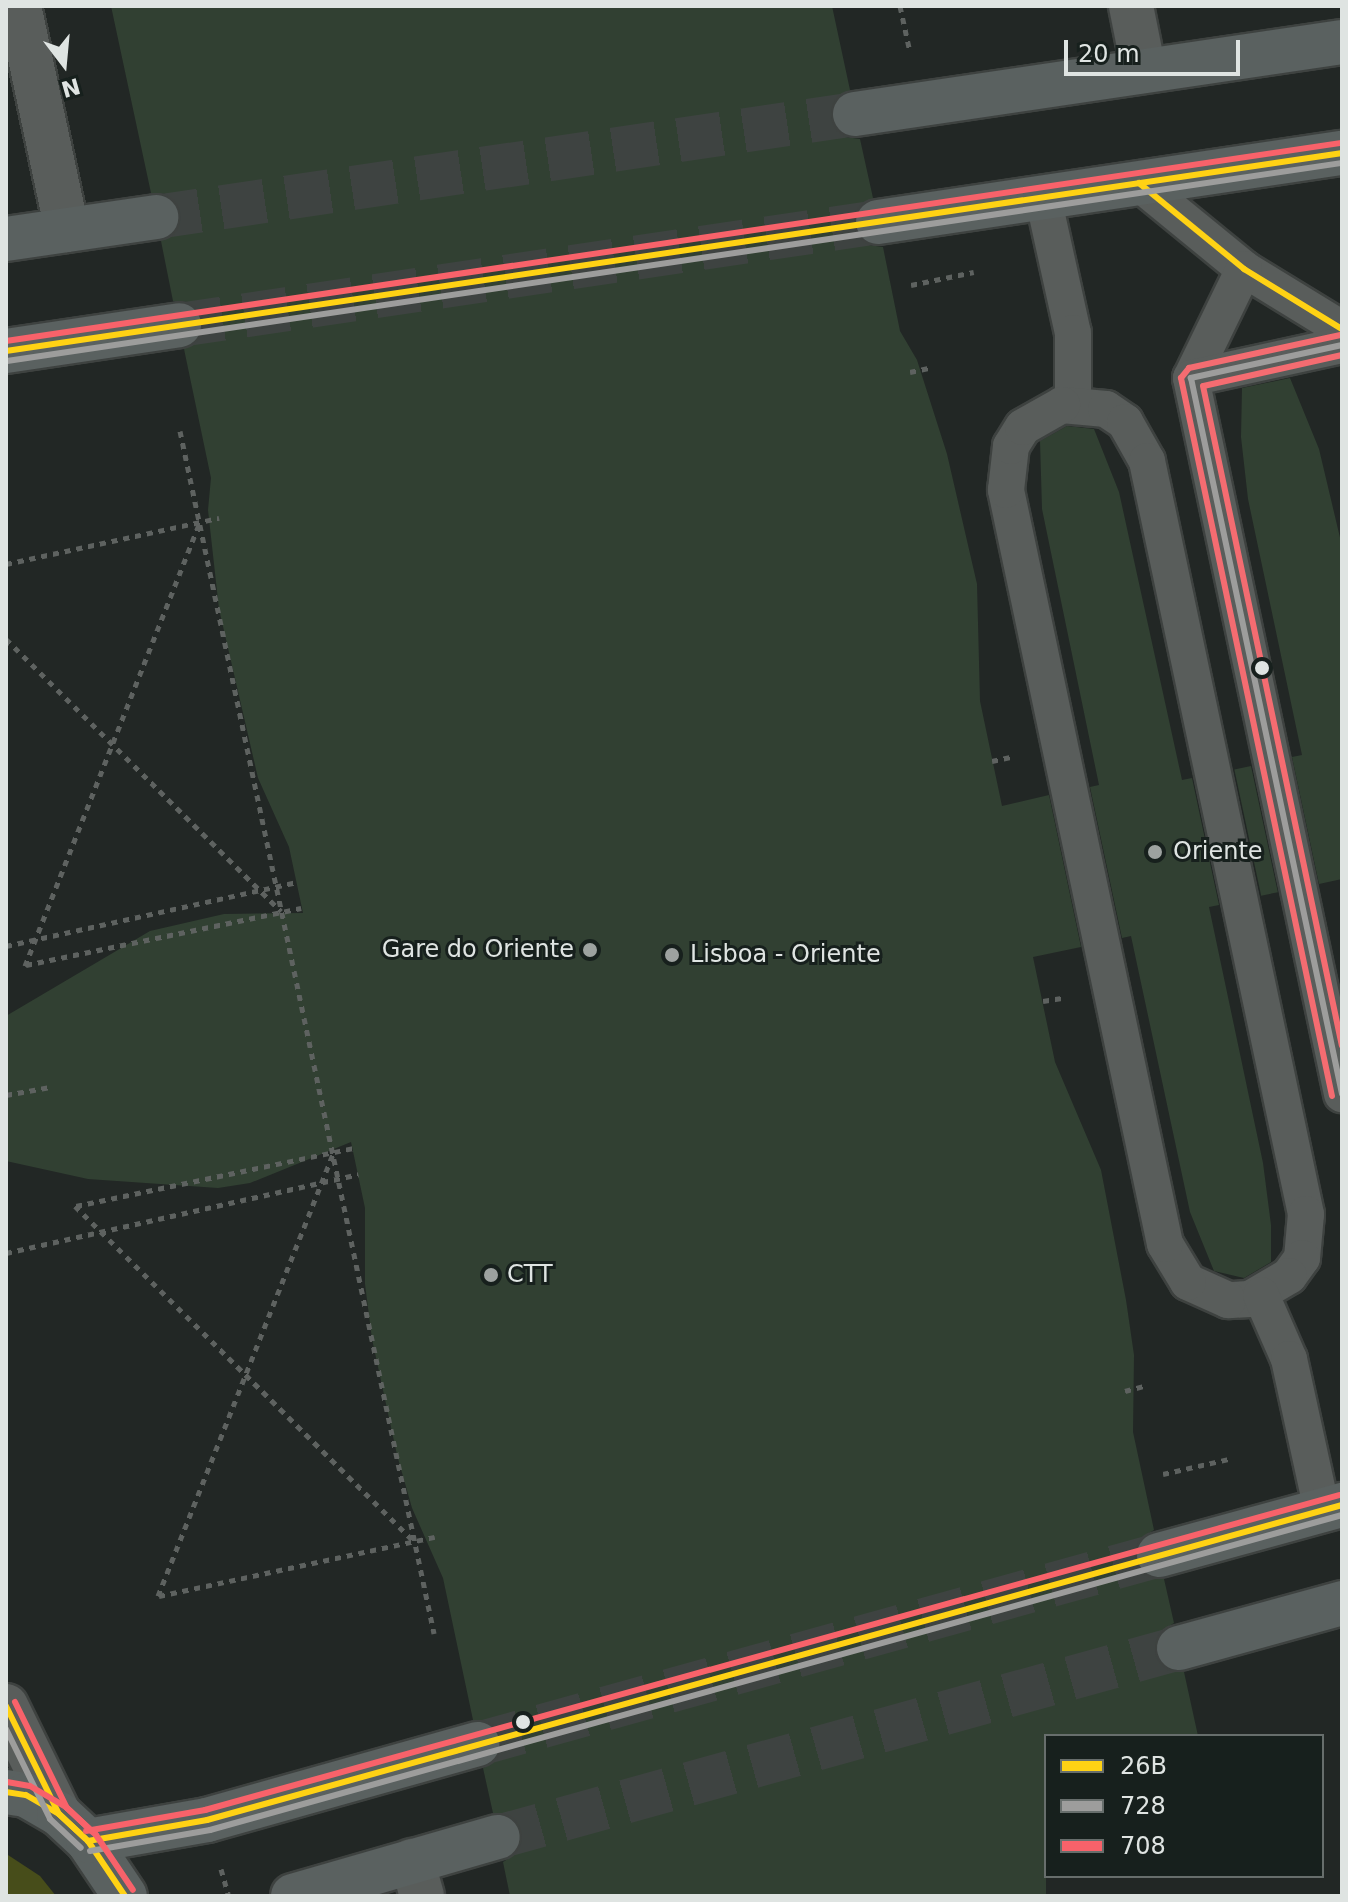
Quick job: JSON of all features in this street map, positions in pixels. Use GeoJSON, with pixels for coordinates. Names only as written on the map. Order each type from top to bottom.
{"type":"FeatureCollection","features":[{"type":"Feature","properties":{"kind":"main road"},"geometry":{"type":"LineString","coordinates":[[855,114],[1342,42]]}},
{"type":"Feature","properties":{"kind":"main road"},"geometry":{"type":"LineString","coordinates":[[878,222],[1342,153]]}},
{"type":"Feature","properties":{"kind":"main road"},"geometry":{"type":"LineString","coordinates":[[6,239],[156,217]]}},
{"type":"Feature","properties":{"kind":"main road"},"geometry":{"type":"LineString","coordinates":[[6,351],[179,325]]}},
{"type":"Feature","properties":{"kind":"main road"},"geometry":{"type":"LineString","coordinates":[[1159,1555],[1332,1508]]}},
{"type":"Feature","properties":{"kind":"main road"},"geometry":{"type":"LineString","coordinates":[[1179,1648],[1342,1603]]}},
{"type":"Feature","properties":{"kind":"main road"},"geometry":{"type":"LineString","coordinates":[[74,1828],[207,1820],[478,1744]]}},
{"type":"Feature","properties":{"kind":"main road"},"geometry":{"type":"LineString","coordinates":[[6,1792],[26,1795],[74,1828],[125,1896]]}},
{"type":"Feature","properties":{"kind":"main road"},"geometry":{"type":"LineString","coordinates":[[293,1896],[417,1878],[498,1837]]}},
{"type":"Feature","properties":{"kind":"street"},"geometry":{"type":"LineString","coordinates":[[19,6],[67,230]]}},
{"type":"Feature","properties":{"kind":"street"},"geometry":{"type":"LineString","coordinates":[[1131,6],[1144,71]]}},
{"type":"Feature","properties":{"kind":"street"},"geometry":{"type":"LineString","coordinates":[[6,1706],[74,1828]]}},
{"type":"Feature","properties":{"kind":"lane"},"geometry":{"type":"LineString","coordinates":[[1139,183],[1244,269],[1342,329]]}},
{"type":"Feature","properties":{"kind":"lane"},"geometry":{"type":"LineString","coordinates":[[1043,197],[1073,333],[1073,405]]}},
{"type":"Feature","properties":{"kind":"lane"},"geometry":{"type":"LineString","coordinates":[[1244,269],[1191,378],[1342,1094]]}},
{"type":"Feature","properties":{"kind":"lane"},"geometry":{"type":"LineString","coordinates":[[1191,378],[1342,345]]}},
{"type":"Feature","properties":{"kind":"lane"},"geometry":{"type":"LineString","coordinates":[[1073,405],[1106,409],[1125,422],[1147,461],[1297,1167],[1306,1214],[1302,1258],[1289,1276],[1261,1295],[1228,1300],[1206,1294],[1173,1265],[1165,1244],[1009,505],[1005,468],[1011,446],[1040,413],[1073,405]]}},
{"type":"Feature","properties":{"kind":"lane"},"geometry":{"type":"LineString","coordinates":[[1261,1295],[1289,1359],[1332,1508]]}},
{"type":"Feature","properties":{"kind":"path"},"geometry":{"type":"LineString","coordinates":[[900,6],[911,60]]}},
{"type":"Feature","properties":{"kind":"path"},"geometry":{"type":"LineString","coordinates":[[911,285],[974,272]]}},
{"type":"Feature","properties":{"kind":"path"},"geometry":{"type":"LineString","coordinates":[[910,372],[929,368]]}},
{"type":"Feature","properties":{"kind":"path"},"geometry":{"type":"LineString","coordinates":[[180,431],[434,1633]]}},
{"type":"Feature","properties":{"kind":"path"},"geometry":{"type":"LineString","coordinates":[[6,564],[219,518]]}},
{"type":"Feature","properties":{"kind":"path"},"geometry":{"type":"LineString","coordinates":[[200,523],[25,966],[301,908]]}},
{"type":"Feature","properties":{"kind":"path"},"geometry":{"type":"LineString","coordinates":[[6,639],[282,911]]}},
{"type":"Feature","properties":{"kind":"path"},"geometry":{"type":"LineString","coordinates":[[992,761],[1011,757]]}},
{"type":"Feature","properties":{"kind":"path"},"geometry":{"type":"LineString","coordinates":[[6,946],[296,882]]}},
{"type":"Feature","properties":{"kind":"path"},"geometry":{"type":"LineString","coordinates":[[1043,1001],[1062,998]]}},
{"type":"Feature","properties":{"kind":"path"},"geometry":{"type":"LineString","coordinates":[[6,1095],[50,1087]]}},
{"type":"Feature","properties":{"kind":"path"},"geometry":{"type":"LineString","coordinates":[[353,1148],[75,1206],[415,1541]]}},
{"type":"Feature","properties":{"kind":"path"},"geometry":{"type":"LineString","coordinates":[[333,1152],[158,1596],[435,1537]]}},
{"type":"Feature","properties":{"kind":"path"},"geometry":{"type":"LineString","coordinates":[[6,1253],[358,1174]]}},
{"type":"Feature","properties":{"kind":"path"},"geometry":{"type":"LineString","coordinates":[[1125,1391],[1144,1386]]}},
{"type":"Feature","properties":{"kind":"path"},"geometry":{"type":"LineString","coordinates":[[1163,1474],[1229,1459]]}},
{"type":"Feature","properties":{"kind":"path"},"geometry":{"type":"LineString","coordinates":[[219,1864],[228,1894]]}},
{"type":"Feature","properties":{"kind":"green space"},"geometry":{"type":"Polygon","coordinates":[[[8,1855],[40,1876],[56,1896],[6,1896],[8,1855]]]}},
{"type":"Feature","properties":{"kind":"building","name":"Gare do Oriente"},"geometry":{"type":"Polygon","coordinates":[[[111,6],[832,6],[850,90],[832,104],[830,118],[845,137],[860,139],[873,198],[855,212],[853,226],[868,245],[883,247],[900,331],[917,360],[947,454],[977,584],[980,701],[1002,806],[1049,795],[1081,947],[1033,957],[1055,1062],[1101,1170],[1126,1300],[1134,1355],[1133,1432],[1154,1530],[1141,1538],[1135,1561],[1142,1573],[1164,1579],[1174,1623],[1161,1631],[1155,1654],[1162,1666],[1184,1672],[1198,1734],[1044,1734],[1046,1896],[510,1896],[503,1862],[516,1854],[522,1831],[515,1819],[493,1813],[483,1768],[496,1761],[502,1738],[495,1726],[473,1720],[443,1578],[412,1508],[397,1455],[372,1339],[365,1284],[365,1208],[351,1142],[250,1183],[218,1188],[88,1179],[6,1161],[6,1016],[150,931],[224,914],[303,913],[289,847],[258,778],[219,609],[208,510],[211,478],[184,349],[202,335],[204,321],[189,302],[173,301],[161,241],[179,227],[181,213],[166,194],[151,193],[111,6]]]}},
{"type":"Feature","properties":{"kind":"building"},"geometry":{"type":"Polygon","coordinates":[[[1290,378],[1319,449],[1342,546],[1342,879],[1319,884],[1292,757],[1302,755],[1248,499],[1241,437],[1242,388],[1290,378]]]}},
{"type":"Feature","properties":{"kind":"building"},"geometry":{"type":"Polygon","coordinates":[[[1067,426],[1094,429],[1119,492],[1182,780],[1192,778],[1219,905],[1209,907],[1263,1163],[1271,1225],[1271,1262],[1244,1278],[1214,1271],[1190,1212],[1131,936],[1122,938],[1090,787],[1099,785],[1042,509],[1040,441],[1067,426]]]}},
{"type":"Feature","properties":{"kind":"building"},"geometry":{"type":"Polygon","coordinates":[[[1251,766],[1278,892],[1261,896],[1234,770],[1251,766]]]}},
{"type":"Feature","properties":{"kind":"tunnel"},"geometry":{"type":"LineString","coordinates":[[156,217],[855,114]]}},
{"type":"Feature","properties":{"kind":"tunnel"},"geometry":{"type":"LineString","coordinates":[[179,325],[878,222]]}},
{"type":"Feature","properties":{"kind":"tunnel"},"geometry":{"type":"LineString","coordinates":[[478,1744],[1159,1555]]}},
{"type":"Feature","properties":{"kind":"tunnel"},"geometry":{"type":"LineString","coordinates":[[498,1837],[1179,1648]]}},
{"type":"Feature","properties":{"kind":"transit line","name":"708"},"geometry":{"type":"LineString","coordinates":[[6,341],[1341,143]]}},
{"type":"Feature","properties":{"kind":"transit line","name":"26B"},"geometry":{"type":"LineString","coordinates":[[6,351],[1342,153]]}},
{"type":"Feature","properties":{"kind":"transit line","name":"728"},"geometry":{"type":"LineString","coordinates":[[7,361],[1342,163]]}},
{"type":"Feature","properties":{"kind":"transit line","name":"26B"},"geometry":{"type":"LineString","coordinates":[[1139,183],[1244,269],[1342,329]]}},
{"type":"Feature","properties":{"kind":"transit line"},"geometry":{"type":"LineString","coordinates":[[1332,1096],[1181,378],[1189,368],[1340,335]]}},
{"type":"Feature","properties":{"kind":"transit line"},"geometry":{"type":"LineString","coordinates":[[1342,345],[1191,378],[1342,1094]]}},
{"type":"Feature","properties":{"kind":"transit line"},"geometry":{"type":"LineString","coordinates":[[1342,355],[1203,386],[1342,1046]]}},
{"type":"Feature","properties":{"kind":"transit line","name":"708"},"geometry":{"type":"LineString","coordinates":[[86,1831],[205,1810],[1339,1495]]}},
{"type":"Feature","properties":{"kind":"transit line","name":"26B"},"geometry":{"type":"LineString","coordinates":[[88,1841],[207,1820],[1342,1505]]}},
{"type":"Feature","properties":{"kind":"transit line","name":"728"},"geometry":{"type":"LineString","coordinates":[[90,1851],[210,1830],[1342,1515]]}},
{"type":"Feature","properties":{"kind":"transit line","name":"708"},"geometry":{"type":"LineString","coordinates":[[15,1702],[67,1808],[92,1831]]}},
{"type":"Feature","properties":{"kind":"transit line","name":"26B"},"geometry":{"type":"LineString","coordinates":[[6,1706],[59,1814],[85,1838]]}},
{"type":"Feature","properties":{"kind":"transit line","name":"728"},"geometry":{"type":"LineString","coordinates":[[6,1729],[50,1819],[81,1848]]}},
{"type":"Feature","properties":{"kind":"transit line","name":"708"},"geometry":{"type":"LineString","coordinates":[[7,1782],[30,1786],[66,1807],[96,1835],[133,1890]]}},
{"type":"Feature","properties":{"kind":"transit line","name":"26B"},"geometry":{"type":"LineString","coordinates":[[6,1792],[26,1795],[59,1814],[88,1841],[125,1896]]}},
{"type":"Feature","properties":{"kind":"place","name":"Oriente"},"geometry":{"type":"Point","coordinates":[1155,852]}},
{"type":"Feature","properties":{"kind":"place","name":"Gare do Oriente"},"geometry":{"type":"Point","coordinates":[590,950]}},
{"type":"Feature","properties":{"kind":"place","name":"Lisboa - Oriente"},"geometry":{"type":"Point","coordinates":[672,955]}},
{"type":"Feature","properties":{"kind":"place","name":"CTT"},"geometry":{"type":"Point","coordinates":[491,1275]}}]}
